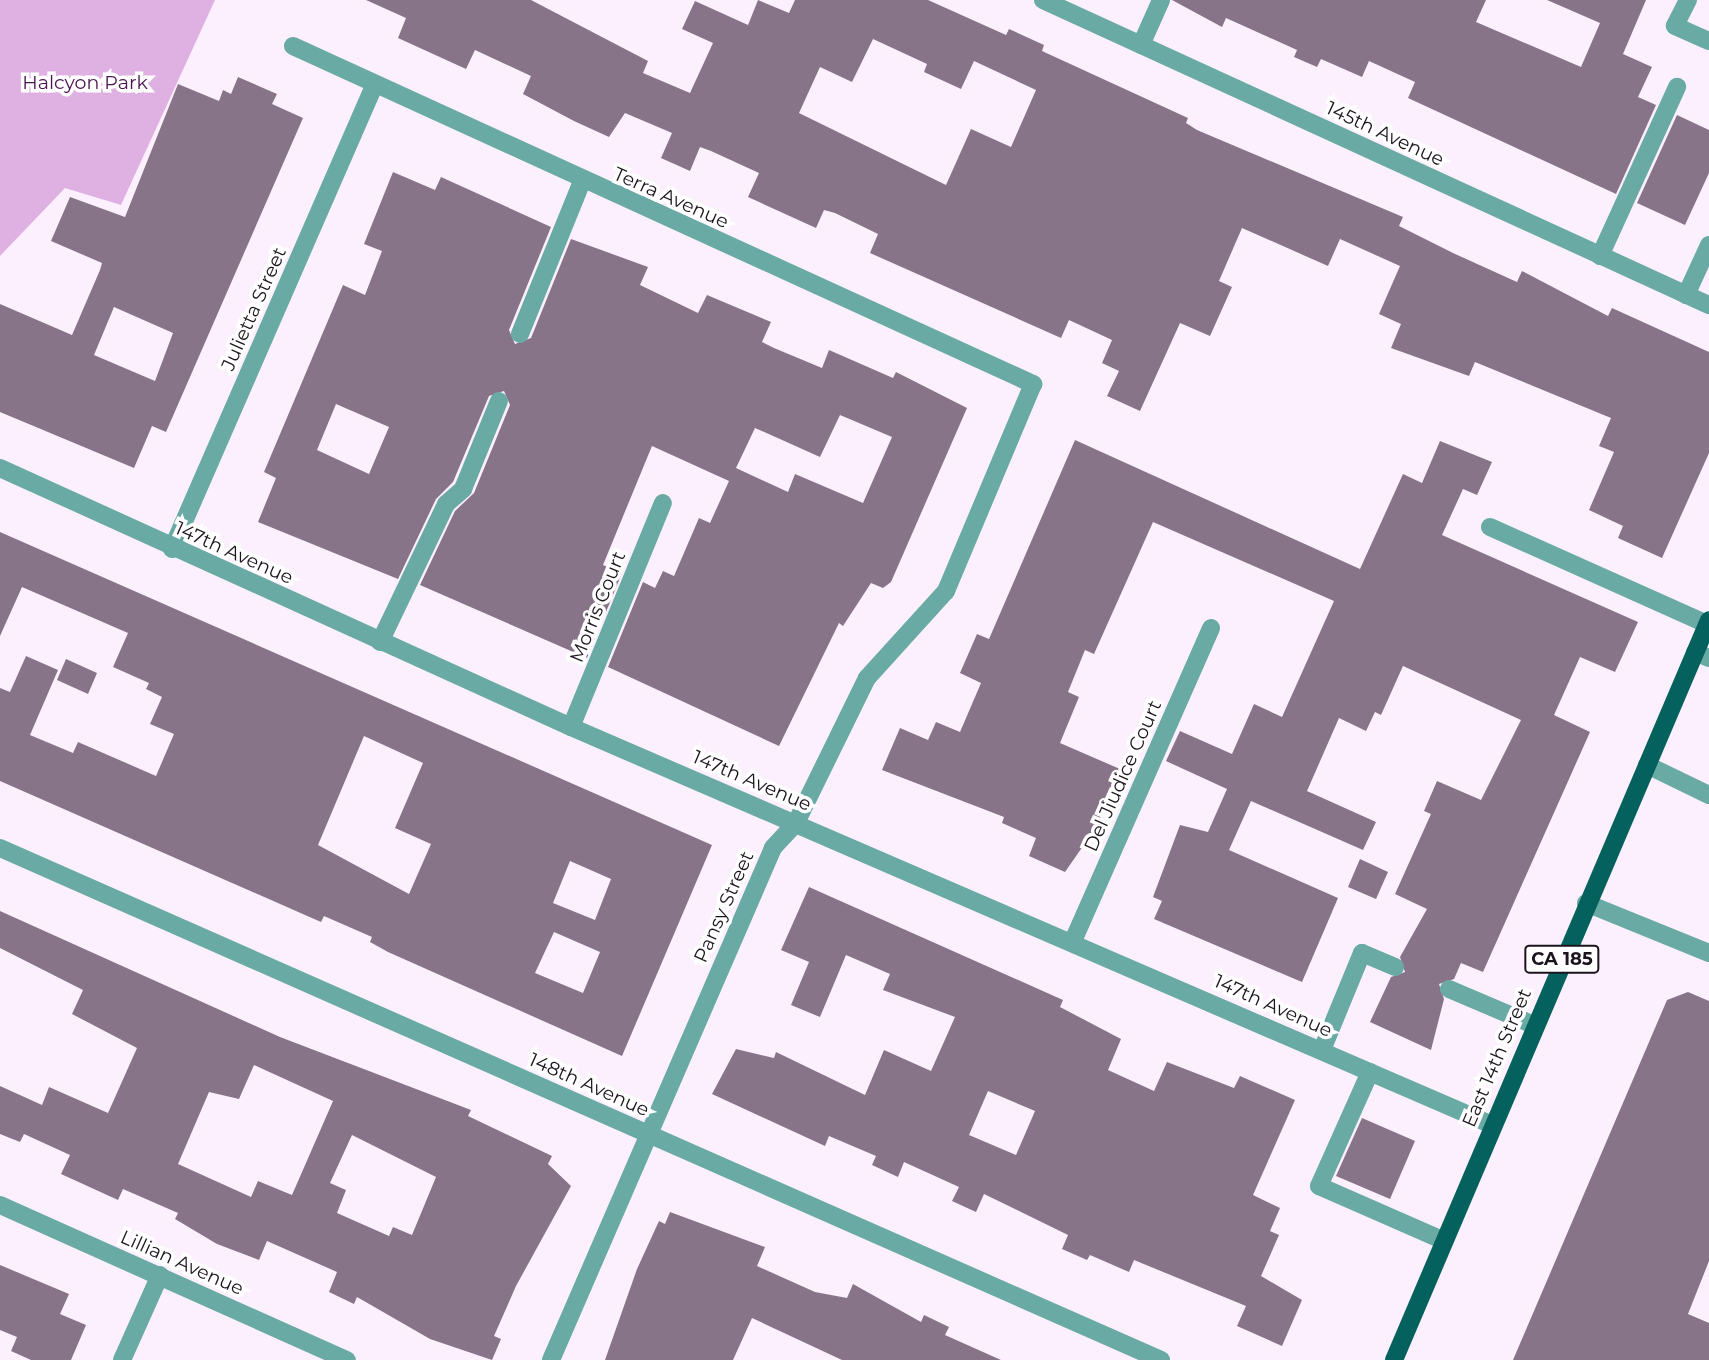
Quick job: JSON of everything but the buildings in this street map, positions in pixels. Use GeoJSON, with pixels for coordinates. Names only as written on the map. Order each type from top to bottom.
{"type":"FeatureCollection","features":[{"type":"Feature","properties":{"kind":"main road","name":"East 14th Street"},"geometry":{"type":"LineString","coordinates":[[1394,1360],[1442,1240],[1586,904],[1647,765],[1702,655],[1708,622]]}},
{"type":"Feature","properties":{"kind":"street","name":"145th Avenue"},"geometry":{"type":"LineString","coordinates":[[1043,0],[1709,305]]}},
{"type":"Feature","properties":{"kind":"street"},"geometry":{"type":"LineString","coordinates":[[1141,45],[1161,0]]}},
{"type":"Feature","properties":{"kind":"street"},"geometry":{"type":"LineString","coordinates":[[1688,0],[1675,26],[1709,41]]}},
{"type":"Feature","properties":{"kind":"street","name":"Terra Avenue"},"geometry":{"type":"LineString","coordinates":[[293,47],[582,181],[1033,384]]}},
{"type":"Feature","properties":{"kind":"street","name":"Julietta Street"},"geometry":{"type":"LineString","coordinates":[[172,549],[374,86]]}},
{"type":"Feature","properties":{"kind":"street"},"geometry":{"type":"LineString","coordinates":[[1600,256],[1677,87]]}},
{"type":"Feature","properties":{"kind":"street"},"geometry":{"type":"LineString","coordinates":[[520,334],[582,181]]}},
{"type":"Feature","properties":{"kind":"street"},"geometry":{"type":"LineString","coordinates":[[1686,295],[1709,245]]}},
{"type":"Feature","properties":{"kind":"street","name":"Pansy Street"},"geometry":{"type":"LineString","coordinates":[[551,1360],[646,1133],[773,848],[796,823],[867,678],[946,591],[1033,384]]}},
{"type":"Feature","properties":{"kind":"street"},"geometry":{"type":"LineString","coordinates":[[380,642],[446,504],[463,489],[499,401]]}},
{"type":"Feature","properties":{"kind":"street","name":"147th Avenue"},"geometry":{"type":"LineString","coordinates":[[0,468],[172,549],[571,727],[1073,941],[1492,1125]]}},
{"type":"Feature","properties":{"kind":"street","name":"Morris Court"},"geometry":{"type":"LineString","coordinates":[[571,727],[663,503]]}},
{"type":"Feature","properties":{"kind":"street"},"geometry":{"type":"LineString","coordinates":[[1490,527],[1708,622]]}},
{"type":"Feature","properties":{"kind":"street","name":"Del Jiudice Court"},"geometry":{"type":"LineString","coordinates":[[1073,941],[1212,628]]}},
{"type":"Feature","properties":{"kind":"street"},"geometry":{"type":"LineString","coordinates":[[1647,765],[1709,795]]}},
{"type":"Feature","properties":{"kind":"street","name":"148th Avenue"},"geometry":{"type":"LineString","coordinates":[[0,848],[1161,1360]]}},
{"type":"Feature","properties":{"kind":"street"},"geometry":{"type":"LineString","coordinates":[[1586,904],[1709,953]]}},
{"type":"Feature","properties":{"kind":"street"},"geometry":{"type":"LineString","coordinates":[[1322,1050],[1362,953],[1395,967]]}},
{"type":"Feature","properties":{"kind":"street"},"geometry":{"type":"LineString","coordinates":[[1448,989],[1534,1025]]}},
{"type":"Feature","properties":{"kind":"street"},"geometry":{"type":"LineString","coordinates":[[1370,1072],[1319,1186],[1442,1240]]}},
{"type":"Feature","properties":{"kind":"street","name":"Lillian Avenue"},"geometry":{"type":"LineString","coordinates":[[0,1205],[347,1360]]}},
{"type":"Feature","properties":{"kind":"street"},"geometry":{"type":"LineString","coordinates":[[122,1360],[160,1275]]}},
{"type":"Feature","properties":{"kind":"green space","name":"Halcyon Park"},"geometry":{"type":"Polygon","coordinates":[[[0,0],[215,0],[121,205],[65,188],[0,256],[0,0]]]}}]}
